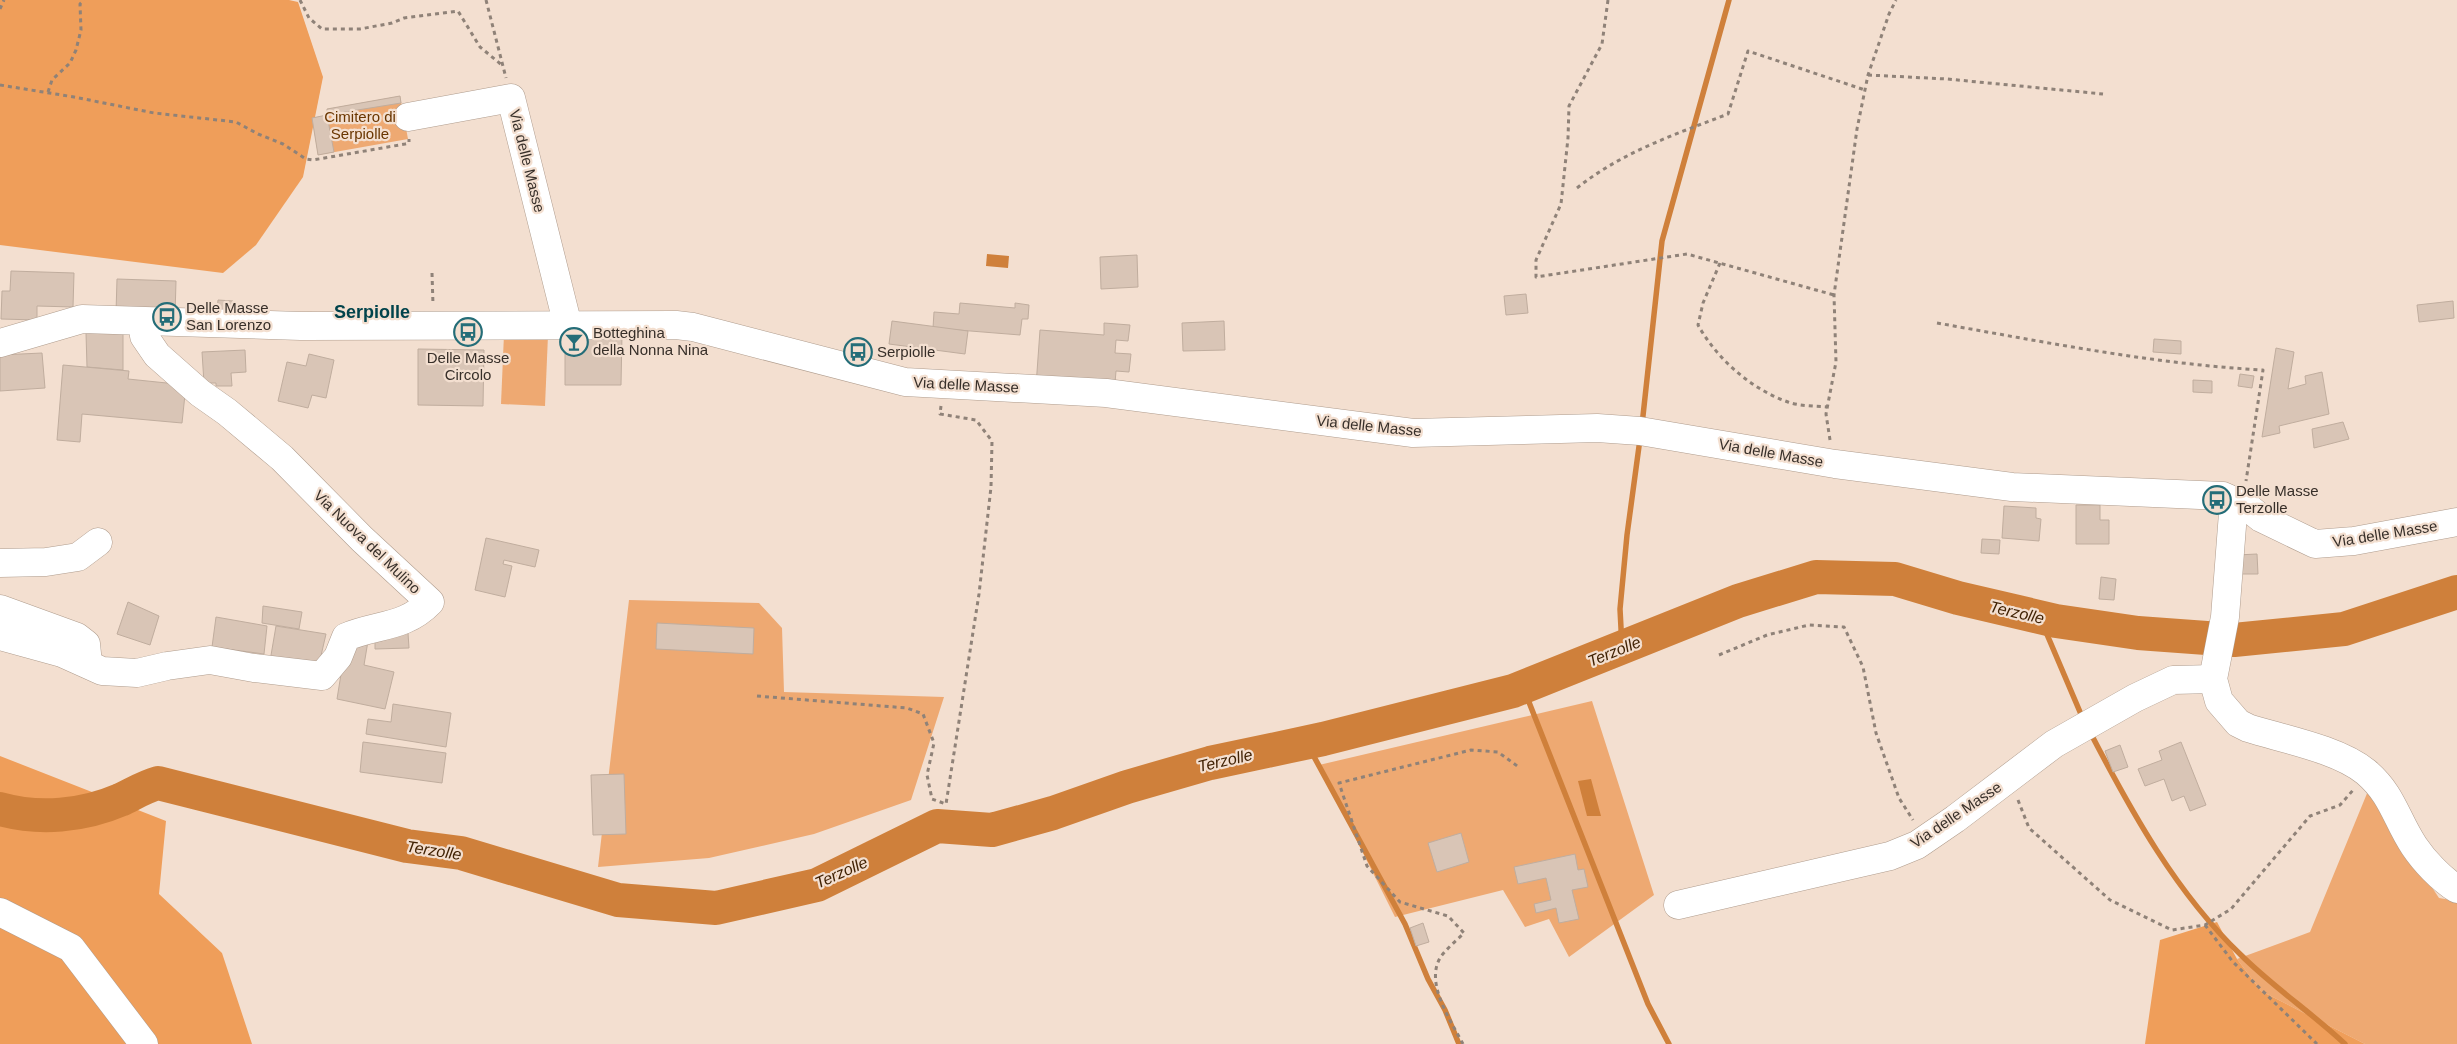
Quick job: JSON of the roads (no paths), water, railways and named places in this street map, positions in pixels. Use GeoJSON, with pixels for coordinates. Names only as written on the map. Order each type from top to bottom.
{"type":"FeatureCollection","features":[{"type":"Feature","properties":{"kind":"street","name":"Via delle Masse"},"geometry":{"type":"LineString","coordinates":[[408,117],[511,98],[568,326]]}},
{"type":"Feature","properties":{"kind":"street","name":"Via delle Masse"},"geometry":{"type":"LineString","coordinates":[[0,343],[33,335],[82,319],[300,326],[676,325],[693,327],[881,378],[905,382],[1106,393],[1412,433],[1597,428],[1640,431],[1835,464],[2012,487],[2217,496],[2234,500],[2268,522],[2315,544],[2354,541],[2457,522]]}},
{"type":"Feature","properties":{"kind":"street","name":"Via Nuova del Mulino"},"geometry":{"type":"LineString","coordinates":[[0,636],[62,652],[102,671],[137,673],[167,666],[210,660],[254,668],[322,676],[338,657],[346,636],[362,630],[388,626],[417,615],[430,602],[362,539],[282,458],[227,412],[200,393],[157,355],[144,336],[143,322]]}},
{"type":"Feature","properties":{"kind":"street"},"geometry":{"type":"LineString","coordinates":[[2234,500],[2225,617],[2214,675],[2219,701],[2238,723],[2248,728],[2348,759],[2367,773],[2383,790],[2396,810],[2413,845],[2457,889]]}},
{"type":"Feature","properties":{"kind":"street"},"geometry":{"type":"LineString","coordinates":[[0,563],[46,562],[78,557],[98,542]]}},
{"type":"Feature","properties":{"kind":"street"},"geometry":{"type":"LineString","coordinates":[[0,609],[77,637],[86,644],[88,664]]}},
{"type":"Feature","properties":{"kind":"street","name":"Via delle Masse"},"geometry":{"type":"LineString","coordinates":[[1678,905],[1890,856],[1916,845],[1937,832],[2054,744],[2150,690],[2173,680],[2214,675]]}},
{"type":"Feature","properties":{"kind":"street"},"geometry":{"type":"LineString","coordinates":[[0,912],[71,948],[144,1044]]}},
{"type":"Feature","properties":{"kind":"waterway"},"geometry":{"type":"LineString","coordinates":[[1642,425],[1662,241],[1729,0]]}},
{"type":"Feature","properties":{"kind":"waterway"},"geometry":{"type":"LineString","coordinates":[[1622,647],[1620,609],[1627,535],[1640,439]]}},
{"type":"Feature","properties":{"kind":"waterway","name":"Terzolle"},"geometry":{"type":"LineString","coordinates":[[0,809],[45,815],[76,813],[120,800],[158,783],[407,846],[461,853],[618,900],[716,908],[817,885],[937,826],[992,830],[1053,813],[1127,787],[1210,763],[1323,739],[1513,691],[1738,601],[1816,577],[1895,579],[1958,598],[2056,621],[2138,633],[2234,640],[2344,629],[2457,592]]}},
{"type":"Feature","properties":{"kind":"waterway"},"geometry":{"type":"LineString","coordinates":[[2040,618],[2083,719]]}},
{"type":"Feature","properties":{"kind":"waterway"},"geometry":{"type":"LineString","coordinates":[[1523,687],[1648,1004],[1669,1044]]}},
{"type":"Feature","properties":{"kind":"waterway"},"geometry":{"type":"LineString","coordinates":[[2090,732],[2156,850],[2196,905],[2253,967],[2345,1044]]}},
{"type":"Feature","properties":{"kind":"waterway"},"geometry":{"type":"LineString","coordinates":[[1306,742],[1405,924],[1428,979],[1445,1010],[1459,1044]]}},
{"type":"Feature","properties":{"kind":"place","name":"Delle Masse San Lorenzo"},"geometry":{"type":"Point","coordinates":[167,317]}},
{"type":"Feature","properties":{"kind":"place","name":"Delle Masse Circolo"},"geometry":{"type":"Point","coordinates":[468,332]}},
{"type":"Feature","properties":{"kind":"place","name":"Botteghina della Nonna Nina"},"geometry":{"type":"Point","coordinates":[574,342]}},
{"type":"Feature","properties":{"kind":"place","name":"Serpiolle"},"geometry":{"type":"Point","coordinates":[858,352]}},
{"type":"Feature","properties":{"kind":"place","name":"Delle Masse Terzolle"},"geometry":{"type":"Point","coordinates":[2217,500]}},
{"type":"Feature","properties":{"kind":"district","name":"Serpiolle"},"geometry":{"type":"Point","coordinates":[372,312]}},
{"type":"Feature","properties":{"kind":"park label","name":"Cimitero di Serpiolle"},"geometry":{"type":"Point","coordinates":[360,126]}}]}
